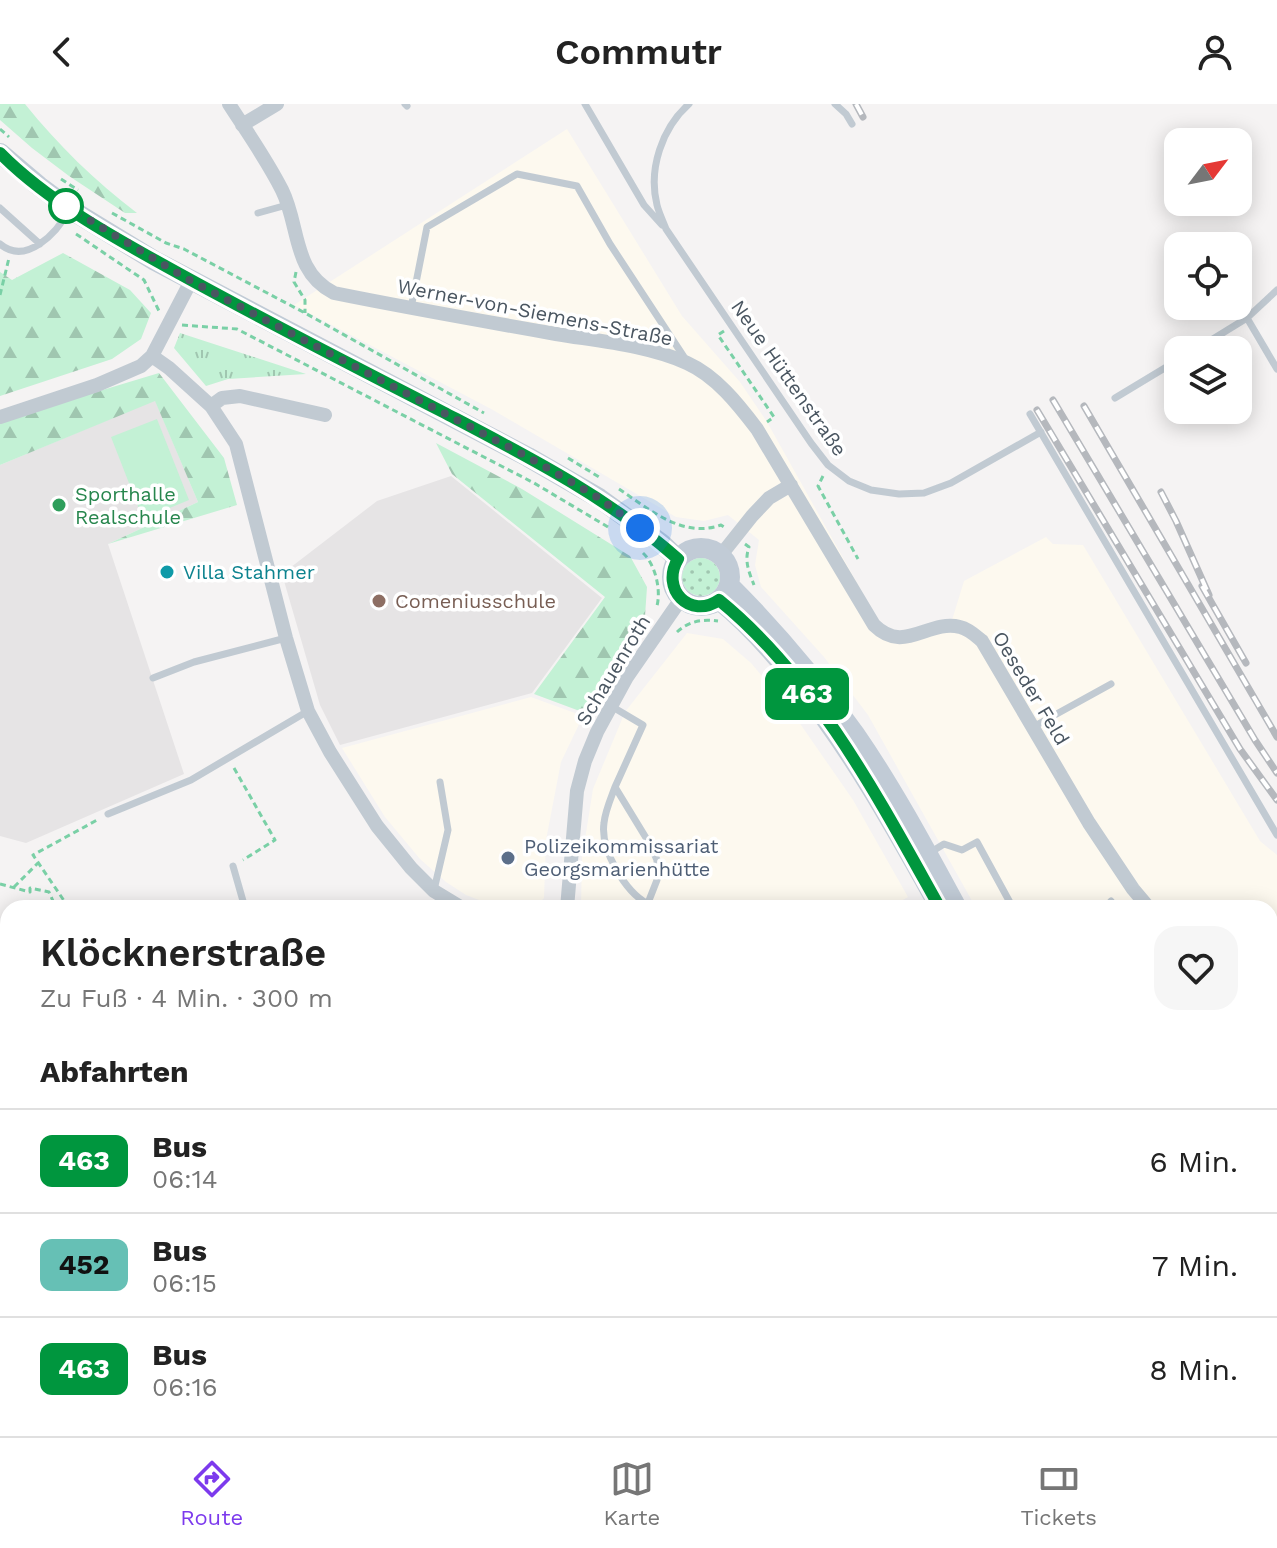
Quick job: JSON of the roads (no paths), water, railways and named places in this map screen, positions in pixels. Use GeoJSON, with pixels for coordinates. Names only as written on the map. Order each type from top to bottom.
{"type":"FeatureCollection","features":[{"type":"Feature","properties":{"kind":"main road"},"geometry":{"type":"LineString","coordinates":[[0,153],[39,186],[66,217],[528,457],[599,498],[678,559]]}},
{"type":"Feature","properties":{"kind":"main road"},"geometry":{"type":"LineString","coordinates":[[703,548],[721,555],[730,571],[724,592],[707,606],[698,607],[681,599],[672,584],[678,559],[685,552],[703,548]]}},
{"type":"Feature","properties":{"kind":"main road"},"geometry":{"type":"LineString","coordinates":[[724,592],[783,643],[821,688],[856,736],[907,817],[953,900]]}},
{"type":"Feature","properties":{"kind":"main road"},"geometry":{"type":"LineString","coordinates":[[724,592],[833,729],[874,792],[935,900]]}},
{"type":"Feature","properties":{"kind":"main road"},"geometry":{"type":"LineString","coordinates":[[927,885],[939,891],[944,900]]}},
{"type":"Feature","properties":{"kind":"street","name":"Werner-von-Siemens-Straße"},"geometry":{"type":"LineString","coordinates":[[229,104],[276,179],[287,205],[298,248],[315,280],[324,288],[334,293],[411,308],[642,349],[688,363],[735,401],[757,429],[791,485]]}},
{"type":"Feature","properties":{"kind":"street"},"geometry":{"type":"LineString","coordinates":[[242,125],[277,104]]}},
{"type":"Feature","properties":{"kind":"street"},"geometry":{"type":"LineString","coordinates":[[0,417],[97,385],[141,366],[152,356],[191,281]]}},
{"type":"Feature","properties":{"kind":"street"},"geometry":{"type":"LineString","coordinates":[[152,356],[211,406],[236,444],[308,711],[330,752],[377,826],[411,868],[434,891],[449,900]]}},
{"type":"Feature","properties":{"kind":"street"},"geometry":{"type":"LineString","coordinates":[[211,406],[222,398],[240,396],[325,415]]}},
{"type":"Feature","properties":{"kind":"street"},"geometry":{"type":"LineString","coordinates":[[721,555],[769,498],[791,485]]}},
{"type":"Feature","properties":{"kind":"street","name":"Oeseder Feld"},"geometry":{"type":"LineString","coordinates":[[791,485],[874,625],[883,634],[893,638],[906,637],[950,626],[962,627],[982,641],[1089,823],[1142,900]]}},
{"type":"Feature","properties":{"kind":"street","name":"Schauenroth"},"geometry":{"type":"LineString","coordinates":[[568,900],[577,791],[591,747],[627,677],[681,599]]}},
{"type":"Feature","properties":{"kind":"lane"},"geometry":{"type":"LineString","coordinates":[[585,104],[644,205],[666,229]]}},
{"type":"Feature","properties":{"kind":"lane","name":"Neue Hüttenstraße"},"geometry":{"type":"LineString","coordinates":[[689,104],[666,134],[658,155],[654,178],[657,203],[666,229],[828,465],[849,481],[871,490],[899,494],[924,493],[951,483],[1041,432]]}},
{"type":"Feature","properties":{"kind":"lane"},"geometry":{"type":"LineString","coordinates":[[835,104],[852,124]]}},
{"type":"Feature","properties":{"kind":"lane"},"geometry":{"type":"LineString","coordinates":[[411,308],[427,227],[517,174],[577,186],[610,244],[688,363]]}},
{"type":"Feature","properties":{"kind":"lane"},"geometry":{"type":"LineString","coordinates":[[258,213],[287,205]]}},
{"type":"Feature","properties":{"kind":"lane"},"geometry":{"type":"LineString","coordinates":[[0,208],[40,244]]}},
{"type":"Feature","properties":{"kind":"lane"},"geometry":{"type":"LineString","coordinates":[[0,244],[10,251],[30,249],[40,244],[66,217]]}},
{"type":"Feature","properties":{"kind":"lane"},"geometry":{"type":"LineString","coordinates":[[1252,313],[1277,290]]}},
{"type":"Feature","properties":{"kind":"lane"},"geometry":{"type":"LineString","coordinates":[[1218,336],[1244,320]]}},
{"type":"Feature","properties":{"kind":"lane"},"geometry":{"type":"LineString","coordinates":[[1248,320],[1277,369]]}},
{"type":"Feature","properties":{"kind":"lane"},"geometry":{"type":"LineString","coordinates":[[1115,398],[1164,368]]}},
{"type":"Feature","properties":{"kind":"lane"},"geometry":{"type":"LineString","coordinates":[[1030,414],[1277,835]]}},
{"type":"Feature","properties":{"kind":"lane"},"geometry":{"type":"LineString","coordinates":[[153,678],[194,662],[286,638]]}},
{"type":"Feature","properties":{"kind":"lane"},"geometry":{"type":"LineString","coordinates":[[1033,727],[1111,684]]}},
{"type":"Feature","properties":{"kind":"lane"},"geometry":{"type":"LineString","coordinates":[[611,706],[643,725],[615,787],[603,823],[604,843],[609,857],[640,900]]}},
{"type":"Feature","properties":{"kind":"lane"},"geometry":{"type":"LineString","coordinates":[[108,814],[191,780],[308,711]]}},
{"type":"Feature","properties":{"kind":"lane"},"geometry":{"type":"LineString","coordinates":[[434,891],[448,830],[440,782]]}},
{"type":"Feature","properties":{"kind":"lane"},"geometry":{"type":"LineString","coordinates":[[615,787],[657,860],[657,880],[649,900]]}},
{"type":"Feature","properties":{"kind":"lane"},"geometry":{"type":"LineString","coordinates":[[927,854],[944,844],[962,850],[977,842],[1009,900]]}},
{"type":"Feature","properties":{"kind":"lane"},"geometry":{"type":"LineString","coordinates":[[233,866],[243,900]]}},
{"type":"Feature","properties":{"kind":"railway"},"geometry":{"type":"LineString","coordinates":[[856,104],[863,117]]}},
{"type":"Feature","properties":{"kind":"railway"},"geometry":{"type":"LineString","coordinates":[[1053,400],[1277,773]]}},
{"type":"Feature","properties":{"kind":"railway"},"geometry":{"type":"LineString","coordinates":[[1084,406],[1277,737]]}},
{"type":"Feature","properties":{"kind":"railway"},"geometry":{"type":"LineString","coordinates":[[1037,410],[1240,749],[1277,800]]}},
{"type":"Feature","properties":{"kind":"railway"},"geometry":{"type":"LineString","coordinates":[[1161,492],[1209,595]]}},
{"type":"Feature","properties":{"kind":"railway"},"geometry":{"type":"LineString","coordinates":[[1202,586],[1246,663]]}},
{"type":"Feature","properties":{"kind":"place","name":"Sporthalle Realschule"},"geometry":{"type":"Point","coordinates":[59,505]}},
{"type":"Feature","properties":{"kind":"place","name":"Villa Stahmer"},"geometry":{"type":"Point","coordinates":[167,572]}},
{"type":"Feature","properties":{"kind":"place","name":"Comeniusschule"},"geometry":{"type":"Point","coordinates":[379,601]}},
{"type":"Feature","properties":{"kind":"place","name":"Polizeikommissariat Georgsmarienhütte"},"geometry":{"type":"Point","coordinates":[508,858]}}]}
